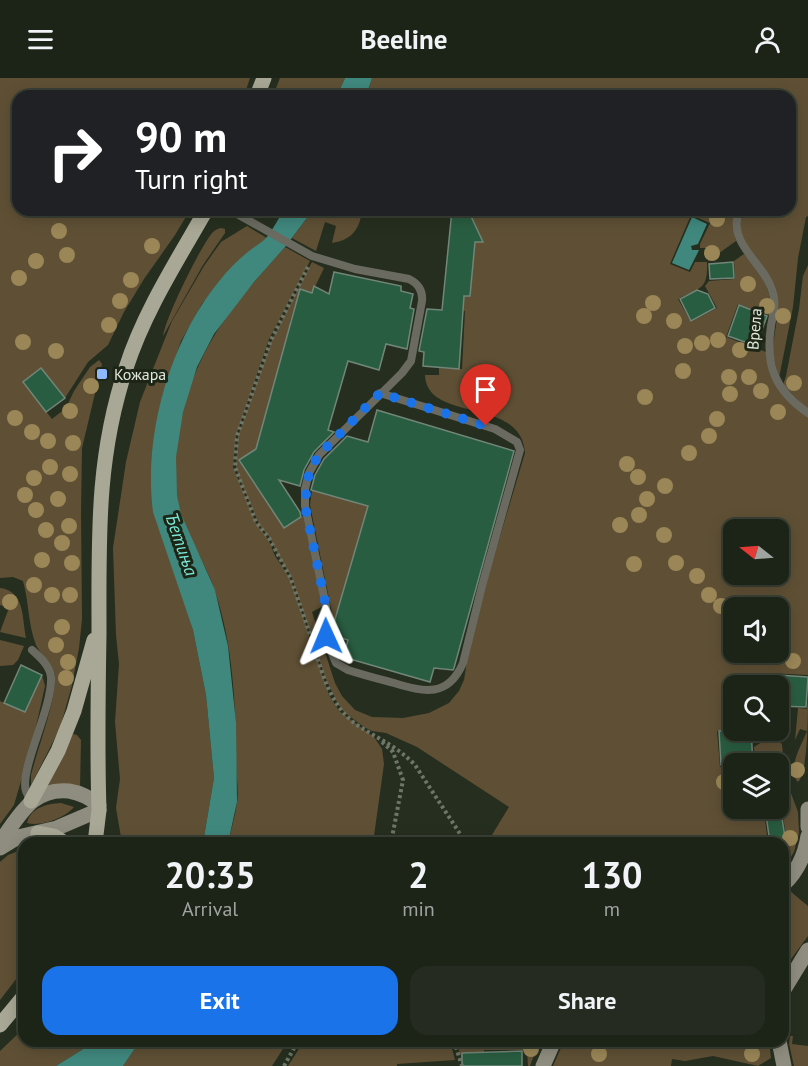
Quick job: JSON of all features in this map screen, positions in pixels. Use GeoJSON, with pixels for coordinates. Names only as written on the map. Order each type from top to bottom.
{"type":"FeatureCollection","features":[{"type":"Feature","properties":{"kind":"main road"},"geometry":{"type":"LineString","coordinates":[[96,837],[99,807],[100,501],[108,433],[126,366],[143,325],[203,216]]}},
{"type":"Feature","properties":{"kind":"main road"},"geometry":{"type":"LineString","coordinates":[[32,801],[58,751],[74,711],[99,622]]}},
{"type":"Feature","properties":{"kind":"main road"},"geometry":{"type":"LineString","coordinates":[[38,833],[55,837]]}},
{"type":"Feature","properties":{"kind":"main road"},"geometry":{"type":"LineString","coordinates":[[0,1026],[18,1004]]}},
{"type":"Feature","properties":{"kind":"street"},"geometry":{"type":"LineString","coordinates":[[0,843],[32,801],[40,795],[60,790],[78,792],[92,799],[99,807],[78,820],[18,837],[0,848]]}},
{"type":"Feature","properties":{"kind":"street"},"geometry":{"type":"LineString","coordinates":[[808,809],[808,827]]}},
{"type":"Feature","properties":{"kind":"street"},"geometry":{"type":"LineString","coordinates":[[789,878],[798,867],[806,850],[808,836]]}},
{"type":"Feature","properties":{"kind":"street"},"geometry":{"type":"LineString","coordinates":[[789,981],[808,950]]}},
{"type":"Feature","properties":{"kind":"street"},"geometry":{"type":"LineString","coordinates":[[543,1066],[551,1047]]}},
{"type":"Feature","properties":{"kind":"street"},"geometry":{"type":"LineString","coordinates":[[780,1047],[784,1066]]}},
{"type":"Feature","properties":{"kind":"lane"},"geometry":{"type":"LineString","coordinates":[[240,216],[312,256],[355,269],[409,279],[419,287],[422,301],[411,361],[402,373],[380,393],[319,455],[309,473],[305,489],[305,506],[326,606],[328,644],[333,658],[341,668],[417,690],[436,689],[450,682],[463,663],[520,450],[517,442],[495,429],[380,393]]}},
{"type":"Feature","properties":{"kind":"lane","name":"Врела"},"geometry":{"type":"LineString","coordinates":[[738,216],[735,227],[740,242],[768,281],[774,299],[775,310],[769,342],[770,361],[774,374],[785,392],[808,413]]}},
{"type":"Feature","properties":{"kind":"lane"},"geometry":{"type":"LineString","coordinates":[[32,650],[43,660],[51,675],[46,709],[26,774],[26,791],[32,801]]}},
{"type":"Feature","properties":{"kind":"path"},"geometry":{"type":"LineString","coordinates":[[373,734],[393,752],[403,780],[392,837]]}},
{"type":"Feature","properties":{"kind":"path"},"geometry":{"type":"LineString","coordinates":[[284,1066],[295,1047]]}},
{"type":"Feature","properties":{"kind":"path"},"geometry":{"type":"LineString","coordinates":[[456,1047],[462,1066]]}},
{"type":"Feature","properties":{"kind":"shaded area"},"geometry":{"type":"Polygon","coordinates":[[[0,78],[250,78],[246,90],[12,90],[12,216],[186,216],[144,279],[108,345],[88,362],[65,398],[41,368],[23,382],[52,419],[66,408],[90,367],[99,360],[102,364],[82,448],[82,619],[79,648],[60,728],[31,785],[31,775],[49,714],[55,674],[33,637],[23,581],[13,577],[0,578],[0,78]]]}},
{"type":"Feature","properties":{"kind":"shaded area"},"geometry":{"type":"Polygon","coordinates":[[[280,78],[345,78],[340,90],[275,90],[280,78]]]}},
{"type":"Feature","properties":{"kind":"shaded area"},"geometry":{"type":"Polygon","coordinates":[[[372,78],[808,78],[808,216],[798,258],[793,307],[779,378],[772,352],[778,312],[777,300],[741,238],[740,220],[742,216],[796,216],[796,90],[368,90],[372,78]]]}},
{"type":"Feature","properties":{"kind":"shaded area"},"geometry":{"type":"Polygon","coordinates":[[[308,216],[361,216],[354,232],[339,242],[332,243],[336,226],[325,222],[316,251],[292,238],[308,216]]]}},
{"type":"Feature","properties":{"kind":"shaded area"},"geometry":{"type":"Polygon","coordinates":[[[471,216],[691,216],[670,264],[690,272],[695,262],[707,262],[706,278],[702,286],[678,299],[691,322],[717,308],[705,286],[709,281],[735,279],[734,261],[744,254],[765,282],[770,297],[771,316],[738,304],[726,337],[766,352],[775,382],[785,396],[808,417],[808,675],[769,673],[769,675],[723,675],[723,730],[717,731],[720,767],[723,767],[723,819],[764,819],[767,837],[491,837],[509,807],[417,747],[386,733],[364,727],[344,712],[338,704],[325,677],[292,578],[270,538],[260,526],[239,478],[236,466],[238,436],[272,340],[312,262],[324,268],[312,293],[300,289],[290,322],[311,329],[292,325],[256,449],[239,461],[284,528],[303,516],[323,606],[312,612],[335,683],[342,696],[355,710],[372,717],[403,718],[429,713],[449,703],[459,691],[464,680],[485,587],[525,453],[520,435],[508,423],[441,400],[430,390],[425,375],[439,375],[439,368],[462,369],[465,311],[442,307],[444,294],[470,296],[475,242],[482,242],[471,216]]]}},
{"type":"Feature","properties":{"kind":"shaded area"},"geometry":{"type":"Polygon","coordinates":[[[693,216],[735,216],[733,223],[736,241],[708,261],[707,248],[700,248],[710,223],[693,216]]]}},
{"type":"Feature","properties":{"kind":"shaded area"},"geometry":{"type":"Polygon","coordinates":[[[247,226],[267,238],[221,279],[202,304],[181,341],[162,397],[176,575],[193,630],[206,695],[214,778],[204,837],[121,837],[116,808],[120,779],[115,722],[119,664],[113,548],[126,462],[140,402],[172,321],[221,242],[247,226]]]}},
{"type":"Feature","properties":{"kind":"shaded area"},"geometry":{"type":"Polygon","coordinates":[[[221,228],[225,229],[225,233],[203,265],[163,336],[170,314],[192,266],[213,232],[221,228]]]}},
{"type":"Feature","properties":{"kind":"shaded area"},"geometry":{"type":"Polygon","coordinates":[[[285,247],[310,261],[269,339],[236,436],[233,467],[256,523],[268,539],[275,556],[291,580],[329,695],[339,711],[374,737],[382,749],[384,764],[374,837],[229,837],[238,793],[230,654],[215,591],[180,510],[175,470],[180,425],[196,372],[219,328],[249,288],[285,247]]]}},
{"type":"Feature","properties":{"kind":"shaded area"},"geometry":{"type":"Polygon","coordinates":[[[808,265],[808,410],[783,385],[799,309],[803,276],[808,265]]]}},
{"type":"Feature","properties":{"kind":"shaded area"},"geometry":{"type":"Polygon","coordinates":[[[312,490],[368,506],[334,623],[310,505],[312,490]]]}},
{"type":"Feature","properties":{"kind":"shaded area"},"geometry":{"type":"Polygon","coordinates":[[[0,588],[14,594],[18,600],[23,614],[26,638],[0,632],[9,608],[0,605],[0,588]]]}},
{"type":"Feature","properties":{"kind":"shaded area"},"geometry":{"type":"Polygon","coordinates":[[[0,640],[24,646],[18,660],[13,665],[0,666],[0,640]]]}},
{"type":"Feature","properties":{"kind":"shaded area"},"geometry":{"type":"Polygon","coordinates":[[[42,675],[45,686],[33,740],[14,805],[0,824],[0,701],[25,712],[42,675]]]}},
{"type":"Feature","properties":{"kind":"shaded area"},"geometry":{"type":"Polygon","coordinates":[[[808,698],[807,731],[800,729],[795,740],[798,708],[807,709],[808,698]]]}},
{"type":"Feature","properties":{"kind":"shaded area"},"geometry":{"type":"Polygon","coordinates":[[[807,731],[804,768],[798,782],[794,764],[807,731]]]}},
{"type":"Feature","properties":{"kind":"shaded area"},"geometry":{"type":"Polygon","coordinates":[[[73,734],[81,740],[80,787],[46,786],[73,734]]]}},
{"type":"Feature","properties":{"kind":"shaded area"},"geometry":{"type":"Polygon","coordinates":[[[763,741],[778,741],[782,744],[783,753],[754,753],[754,747],[763,741]]]}},
{"type":"Feature","properties":{"kind":"shaded area"},"geometry":{"type":"Polygon","coordinates":[[[789,788],[798,812],[799,833],[794,852],[789,860],[789,837],[786,837],[783,819],[789,819],[789,788]]]}},
{"type":"Feature","properties":{"kind":"shaded area"},"geometry":{"type":"Polygon","coordinates":[[[61,803],[74,807],[65,815],[52,821],[39,824],[27,823],[36,810],[61,803]]]}},
{"type":"Feature","properties":{"kind":"shaded area"},"geometry":{"type":"Polygon","coordinates":[[[18,851],[18,977],[0,1000],[0,862],[8,855],[18,851]]]}},
{"type":"Feature","properties":{"kind":"shaded area"},"geometry":{"type":"Polygon","coordinates":[[[789,892],[808,906],[808,936],[789,962],[789,892]]]}},
{"type":"Feature","properties":{"kind":"shaded area"},"geometry":{"type":"Polygon","coordinates":[[[18,1034],[18,1047],[86,1047],[56,1066],[0,1066],[0,1051],[18,1034]]]}},
{"type":"Feature","properties":{"kind":"shaded area"},"geometry":{"type":"Polygon","coordinates":[[[790,1036],[793,1036],[792,1044],[808,1046],[808,1066],[794,1066],[789,1044],[790,1036]]]}},
{"type":"Feature","properties":{"kind":"shaded area"},"geometry":{"type":"Polygon","coordinates":[[[136,1047],[284,1047],[272,1066],[123,1066],[136,1047]]]}},
{"type":"Feature","properties":{"kind":"shaded area"},"geometry":{"type":"Polygon","coordinates":[[[300,1047],[452,1047],[455,1060],[397,1064],[397,1066],[288,1066],[300,1047]]]}},
{"type":"Feature","properties":{"kind":"shaded area"},"geometry":{"type":"Polygon","coordinates":[[[458,1047],[537,1047],[530,1066],[528,1066],[527,1050],[484,1050],[485,1066],[464,1066],[458,1047]]]}},
{"type":"Feature","properties":{"kind":"shaded area"},"geometry":{"type":"Polygon","coordinates":[[[561,1047],[751,1047],[755,1050],[756,1047],[770,1047],[771,1058],[758,1066],[713,1056],[685,1061],[672,1059],[671,1066],[553,1066],[561,1047]]]}},
{"type":"Feature","properties":{"kind":"water"},"geometry":{"type":"Polygon","coordinates":[[[345,78],[372,78],[368,90],[340,90],[345,78]]]}},
{"type":"Feature","properties":{"kind":"water","name":"Ђетиња"},"geometry":{"type":"Polygon","coordinates":[[[280,216],[308,216],[214,334],[197,367],[183,412],[176,457],[177,496],[181,514],[215,590],[228,646],[236,723],[237,802],[229,837],[204,837],[214,778],[206,695],[193,630],[153,512],[152,452],[164,390],[174,359],[187,331],[202,304],[220,280],[241,258],[267,237],[280,216]]]}},
{"type":"Feature","properties":{"kind":"water"},"geometry":{"type":"Polygon","coordinates":[[[692,217],[707,224],[698,244],[691,246],[692,250],[699,250],[689,270],[672,263],[692,217]]]}},
{"type":"Feature","properties":{"kind":"water"},"geometry":{"type":"Polygon","coordinates":[[[86,1047],[136,1047],[123,1066],[56,1066],[86,1047]]]}},
{"type":"Feature","properties":{"kind":"building"},"geometry":{"type":"Polygon","coordinates":[[[451,216],[471,216],[483,242],[475,242],[470,296],[464,296],[459,369],[423,366],[424,352],[419,351],[427,309],[442,310],[451,216]]]}},
{"type":"Feature","properties":{"kind":"building"},"geometry":{"type":"Polygon","coordinates":[[[733,262],[734,278],[710,279],[709,264],[733,262]]]}},
{"type":"Feature","properties":{"kind":"building"},"geometry":{"type":"Polygon","coordinates":[[[334,272],[401,286],[401,291],[413,294],[410,308],[414,309],[407,349],[386,344],[379,370],[348,361],[328,430],[334,432],[314,452],[304,470],[300,486],[279,480],[301,517],[284,528],[239,460],[256,449],[300,289],[312,293],[314,286],[329,294],[334,272]]]}},
{"type":"Feature","properties":{"kind":"building"},"geometry":{"type":"Polygon","coordinates":[[[697,290],[708,294],[715,308],[691,321],[680,299],[697,290]]]}},
{"type":"Feature","properties":{"kind":"building"},"geometry":{"type":"Polygon","coordinates":[[[739,305],[767,316],[756,346],[728,336],[739,305]]]}},
{"type":"Feature","properties":{"kind":"building"},"geometry":{"type":"Polygon","coordinates":[[[41,368],[65,398],[46,412],[23,382],[41,368]]]}},
{"type":"Feature","properties":{"kind":"building"},"geometry":{"type":"Polygon","coordinates":[[[377,410],[514,451],[454,668],[453,670],[434,668],[430,682],[343,657],[348,640],[334,636],[333,626],[368,506],[311,490],[315,475],[324,459],[347,436],[368,442],[377,410]]]}},
{"type":"Feature","properties":{"kind":"building"},"geometry":{"type":"Polygon","coordinates":[[[21,665],[42,675],[25,712],[4,703],[21,665]]]}},
{"type":"Feature","properties":{"kind":"building"},"geometry":{"type":"Polygon","coordinates":[[[789,676],[808,677],[806,707],[789,706],[789,676]]]}},
{"type":"Feature","properties":{"kind":"building"},"geometry":{"type":"Polygon","coordinates":[[[719,731],[723,731],[723,741],[752,741],[752,753],[723,753],[723,765],[721,765],[719,731]]]}},
{"type":"Feature","properties":{"kind":"building"},"geometry":{"type":"Polygon","coordinates":[[[767,819],[782,819],[785,837],[769,837],[767,819]]]}},
{"type":"Feature","properties":{"kind":"building"},"geometry":{"type":"Polygon","coordinates":[[[522,1051],[522,1066],[462,1066],[462,1053],[522,1051]]]}},
{"type":"Feature","properties":{"kind":"place","name":"Кожара"},"geometry":{"type":"Point","coordinates":[102,374]}},
{"type":"Feature","properties":{"kind":"route"},"geometry":{"type":"LineString","coordinates":[[326,636],[326,606],[305,506],[305,489],[309,473],[319,455],[380,393],[486,426]]}}]}
